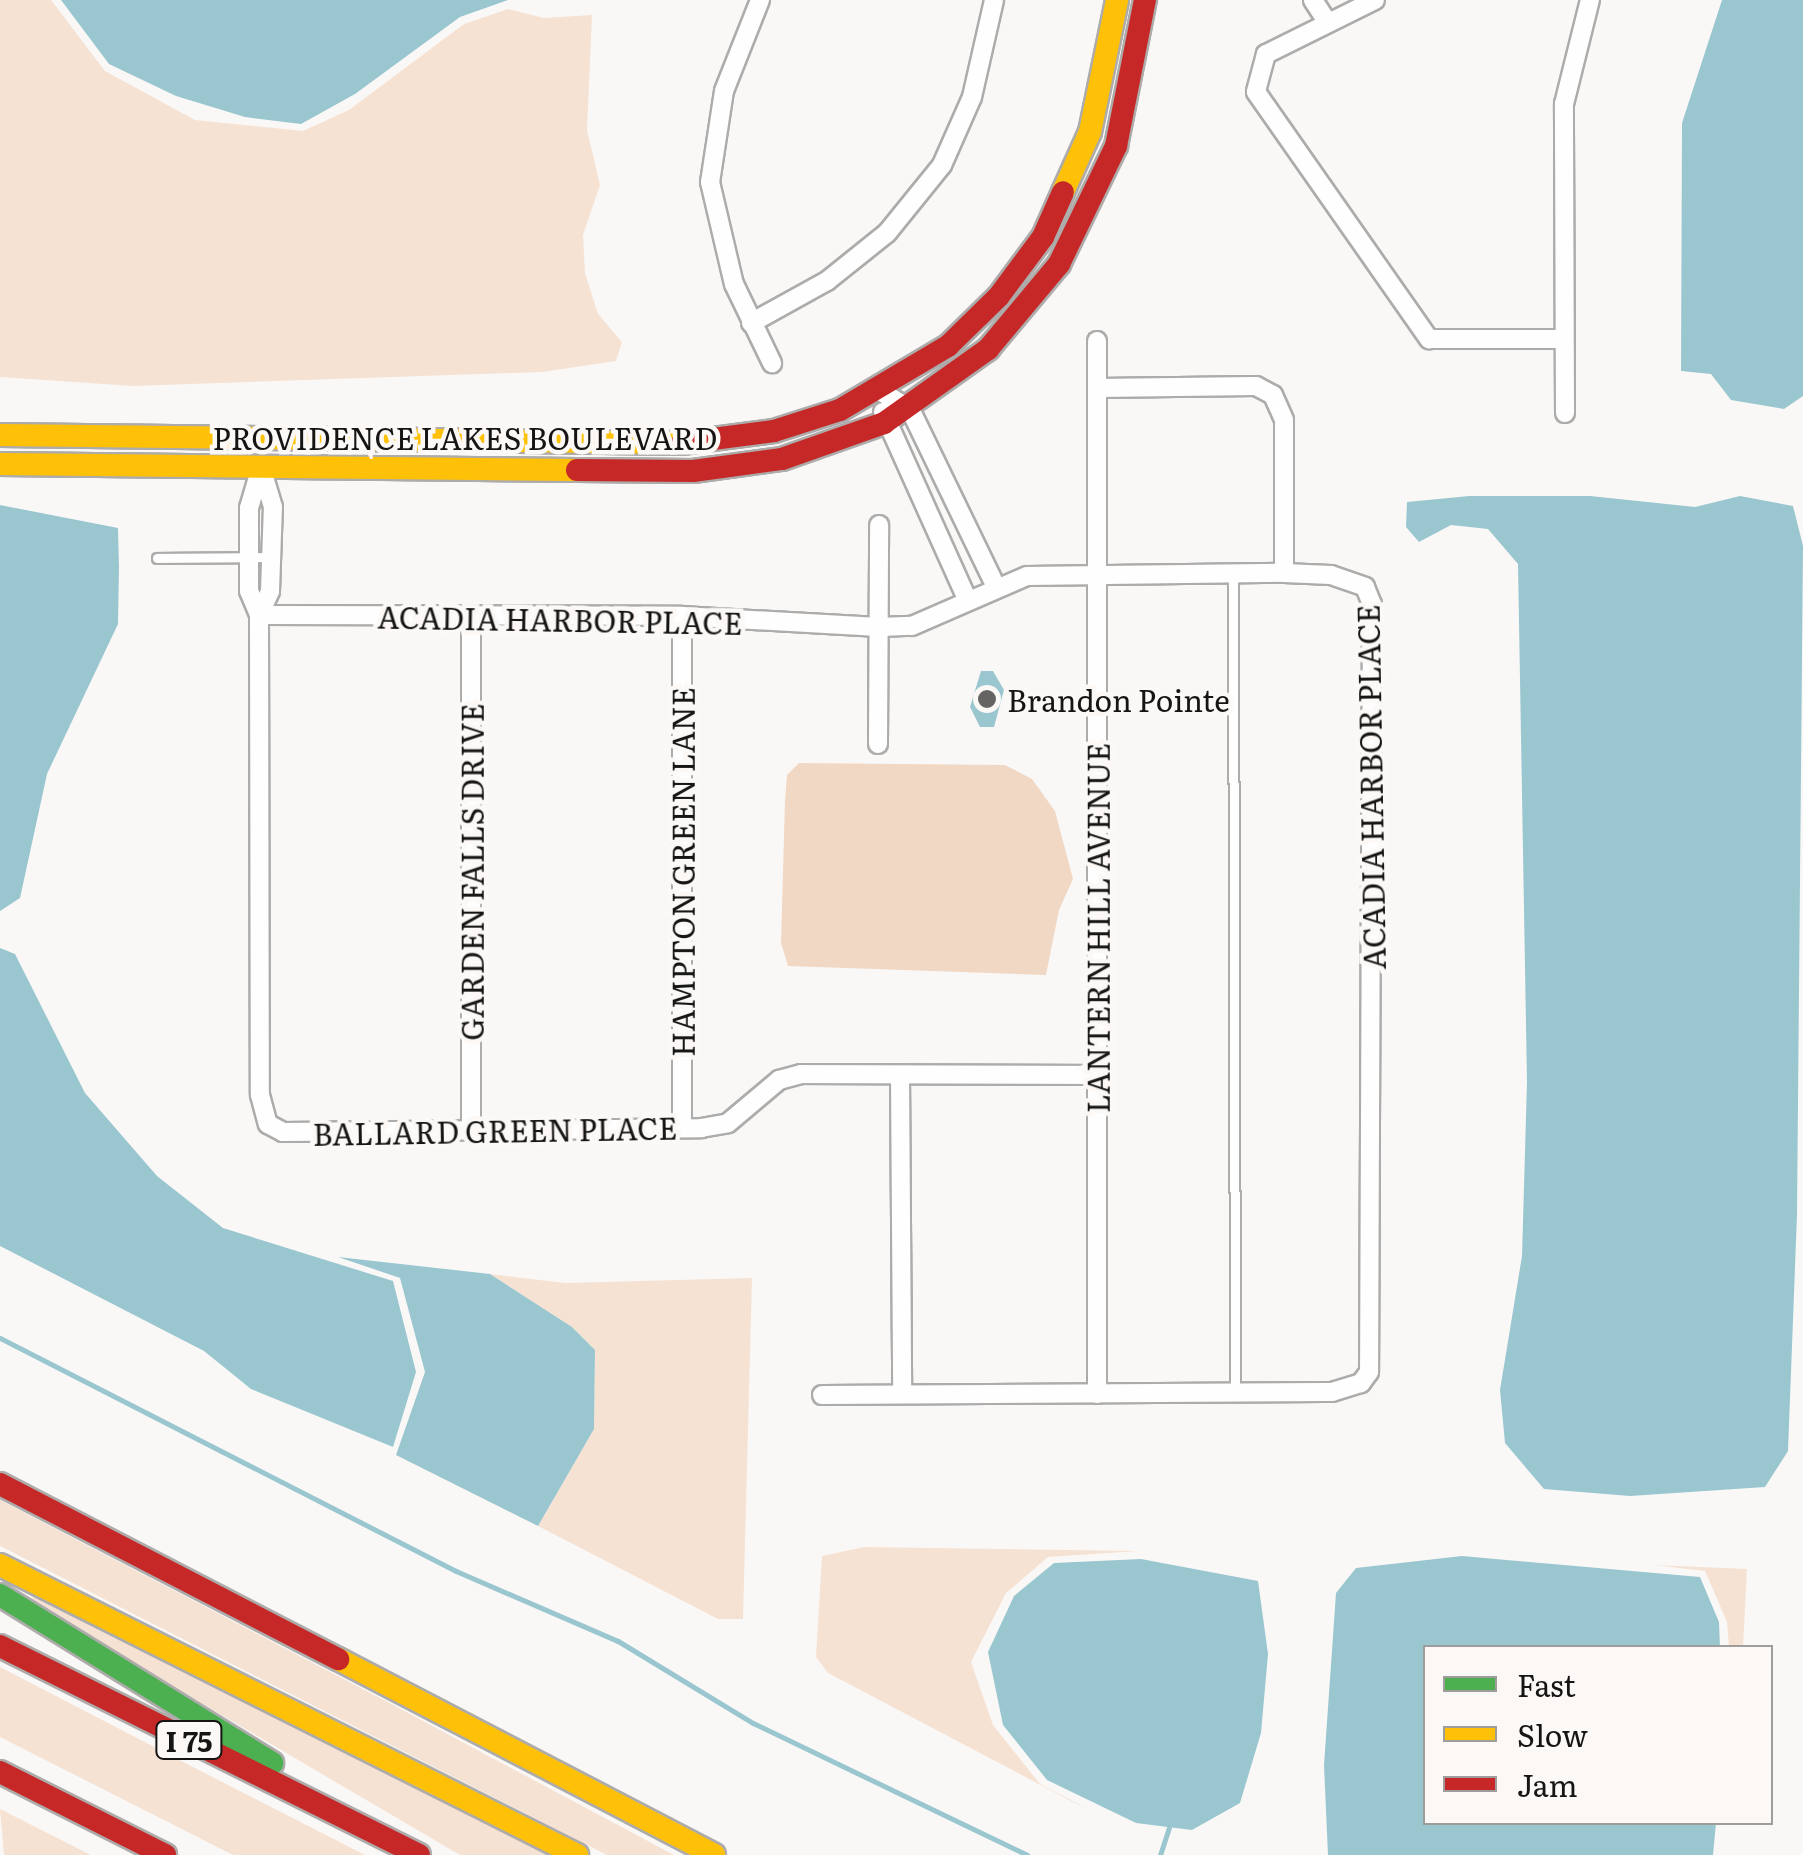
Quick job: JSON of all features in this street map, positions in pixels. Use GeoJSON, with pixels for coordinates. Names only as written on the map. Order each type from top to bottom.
{"type":"FeatureCollection","features":[{"type":"Feature","properties":{"kind":"main road","name":"PROVIDENCE LAKES BOULEVARD"},"geometry":{"type":"LineString","coordinates":[[0,435],[713,442],[807,422],[880,392],[975,322],[1043,237],[1090,132],[1116,0]]}},
{"type":"Feature","properties":{"kind":"main road","name":"PROVIDENCE LAKES BOULEVARD"},"geometry":{"type":"LineString","coordinates":[[0,464],[724,469],[810,452],[884,423],[910,409],[1014,322],[1078,232],[1116,146],[1145,0]]}},
{"type":"Feature","properties":{"kind":"main road"},"geometry":{"type":"LineString","coordinates":[[0,1484],[714,1855]]}},
{"type":"Feature","properties":{"kind":"main road"},"geometry":{"type":"LineString","coordinates":[[0,1565],[578,1855]]}},
{"type":"Feature","properties":{"kind":"main road"},"geometry":{"type":"LineString","coordinates":[[0,1595],[378,1834]]}},
{"type":"Feature","properties":{"kind":"main road","name":"I 75"},"geometry":{"type":"LineString","coordinates":[[0,1646],[419,1855]]}},
{"type":"Feature","properties":{"kind":"main road"},"geometry":{"type":"LineString","coordinates":[[0,1772],[165,1855]]}},
{"type":"Feature","properties":{"kind":"street"},"geometry":{"type":"LineString","coordinates":[[760,0],[724,91],[710,182],[717,234],[750,323],[772,363]]}},
{"type":"Feature","properties":{"kind":"street"},"geometry":{"type":"LineString","coordinates":[[750,323],[827,281],[886,233],[942,165],[972,97],[994,0]]}},
{"type":"Feature","properties":{"kind":"street"},"geometry":{"type":"LineString","coordinates":[[1313,0],[1328,23]]}},
{"type":"Feature","properties":{"kind":"street"},"geometry":{"type":"LineString","coordinates":[[1565,413],[1564,104],[1590,0]]}},
{"type":"Feature","properties":{"kind":"street"},"geometry":{"type":"LineString","coordinates":[[1369,1],[1266,54],[1256,92],[1429,339],[1564,338]]}},
{"type":"Feature","properties":{"kind":"street","name":"LANTERN HILL AVENUE"},"geometry":{"type":"LineString","coordinates":[[1097,342],[1097,1394]]}},
{"type":"Feature","properties":{"kind":"street"},"geometry":{"type":"LineString","coordinates":[[1097,388],[1256,386],[1273,395],[1284,420],[1284,573]]}},
{"type":"Feature","properties":{"kind":"street"},"geometry":{"type":"LineString","coordinates":[[880,392],[910,409],[996,587]]}},
{"type":"Feature","properties":{"kind":"street"},"geometry":{"type":"LineString","coordinates":[[880,392],[884,423],[968,600]]}},
{"type":"Feature","properties":{"kind":"street"},"geometry":{"type":"LineString","coordinates":[[259,615],[250,592],[249,508],[261,467],[261,438]]}},
{"type":"Feature","properties":{"kind":"street"},"geometry":{"type":"LineString","coordinates":[[259,615],[270,591],[273,507],[261,467]]}},
{"type":"Feature","properties":{"kind":"street"},"geometry":{"type":"LineString","coordinates":[[878,744],[879,525]]}},
{"type":"Feature","properties":{"kind":"street"},"geometry":{"type":"LineString","coordinates":[[945,548],[970,534]]}},
{"type":"Feature","properties":{"kind":"street","name":"ACADIA HARBOR PLACE"},"geometry":{"type":"LineString","coordinates":[[259,615],[682,616],[879,627],[912,626],[1027,576],[1284,573],[1350,578],[1365,586],[1372,604],[1373,1358],[1360,1383],[1347,1390],[822,1395]]}},
{"type":"Feature","properties":{"kind":"street","name":"BALLARD GREEN PLACE"},"geometry":{"type":"LineString","coordinates":[[259,615],[260,1094],[268,1124],[284,1132],[682,1128],[728,1123],[790,1077],[1097,1075]]}},
{"type":"Feature","properties":{"kind":"street","name":"GARDEN FALLS DRIVE"},"geometry":{"type":"LineString","coordinates":[[471,615],[471,1130]]}},
{"type":"Feature","properties":{"kind":"street","name":"HAMPTON GREEN LANE"},"geometry":{"type":"LineString","coordinates":[[682,616],[682,1128]]}},
{"type":"Feature","properties":{"kind":"street"},"geometry":{"type":"LineString","coordinates":[[900,1076],[902,1394]]}},
{"type":"Feature","properties":{"kind":"lane"},"geometry":{"type":"LineString","coordinates":[[157,558],[271,557]]}},
{"type":"Feature","properties":{"kind":"lane"},"geometry":{"type":"LineString","coordinates":[[1233,574],[1235,1392]]}},
{"type":"Feature","properties":{"kind":"shaded area"},"geometry":{"type":"Polygon","coordinates":[[[0,0],[51,0],[105,71],[195,120],[303,131],[349,110],[464,24],[508,9],[544,18],[592,15],[587,130],[600,185],[583,235],[585,273],[598,314],[622,342],[616,361],[542,372],[133,386],[0,377],[0,0]]]}},
{"type":"Feature","properties":{"kind":"shaded area"},"geometry":{"type":"Polygon","coordinates":[[[799,763],[1005,765],[1032,779],[1055,811],[1073,879],[1059,910],[1046,975],[788,966],[781,943],[785,800],[787,775],[799,763]]]}},
{"type":"Feature","properties":{"kind":"shaded area"},"geometry":{"type":"Polygon","coordinates":[[[490,1274],[565,1283],[752,1278],[743,1619],[718,1619],[538,1526],[594,1429],[595,1350],[572,1327],[490,1274]]]}},
{"type":"Feature","properties":{"kind":"shaded area"},"geometry":{"type":"Polygon","coordinates":[[[0,1500],[674,1855],[607,1855],[0,1546],[0,1500]]]}},
{"type":"Feature","properties":{"kind":"shaded area"},"geometry":{"type":"Polygon","coordinates":[[[864,1547],[1139,1551],[1048,1557],[1006,1593],[971,1662],[993,1725],[1040,1784],[1092,1811],[1071,1801],[828,1673],[816,1657],[822,1556],[864,1547]]]}},
{"type":"Feature","properties":{"kind":"shaded area"},"geometry":{"type":"Polygon","coordinates":[[[1653,1565],[1747,1569],[1743,1645],[1729,1645],[1727,1622],[1705,1571],[1653,1565]]]}},
{"type":"Feature","properties":{"kind":"shaded area"},"geometry":{"type":"Polygon","coordinates":[[[35,1595],[548,1855],[460,1855],[29,1602],[35,1595]]]}},
{"type":"Feature","properties":{"kind":"shaded area"},"geometry":{"type":"Polygon","coordinates":[[[0,1667],[365,1855],[233,1855],[0,1737],[0,1667]]]}},
{"type":"Feature","properties":{"kind":"shaded area"},"geometry":{"type":"Polygon","coordinates":[[[0,1809],[91,1855],[4,1855],[0,1809]]]}},
{"type":"Feature","properties":{"kind":"water"},"geometry":{"type":"Polygon","coordinates":[[[61,0],[508,0],[460,17],[355,94],[301,124],[245,117],[176,96],[109,64],[61,0]]]}},
{"type":"Feature","properties":{"kind":"water"},"geometry":{"type":"Polygon","coordinates":[[[1722,0],[1803,0],[1803,396],[1784,409],[1731,400],[1711,374],[1681,371],[1682,123],[1722,0]]]}},
{"type":"Feature","properties":{"kind":"water"},"geometry":{"type":"Polygon","coordinates":[[[1469,496],[1590,496],[1695,507],[1740,496],[1793,506],[1803,546],[1797,1215],[1788,1451],[1765,1487],[1630,1496],[1544,1489],[1505,1443],[1500,1390],[1522,1256],[1527,1082],[1518,564],[1488,529],[1451,525],[1419,542],[1406,527],[1407,502],[1469,496]]]}},
{"type":"Feature","properties":{"kind":"water"},"geometry":{"type":"Polygon","coordinates":[[[0,505],[118,528],[119,567],[118,624],[47,774],[20,898],[0,911],[0,505]]]}},
{"type":"Feature","properties":{"kind":"water","name":"Brandon Pointe"},"geometry":{"type":"Polygon","coordinates":[[[981,671],[993,671],[1004,690],[994,727],[980,727],[970,707],[981,671]]]}},
{"type":"Feature","properties":{"kind":"water"},"geometry":{"type":"Polygon","coordinates":[[[0,948],[15,954],[85,1093],[157,1176],[223,1228],[393,1281],[416,1372],[393,1447],[251,1389],[204,1351],[0,1246],[0,948]]]}},
{"type":"Feature","properties":{"kind":"water"},"geometry":{"type":"Polygon","coordinates":[[[338,1257],[490,1274],[572,1327],[595,1350],[594,1429],[538,1526],[396,1455],[425,1372],[400,1278],[338,1257]]]}},
{"type":"Feature","properties":{"kind":"water"},"geometry":{"type":"Polygon","coordinates":[[[1462,1556],[1700,1577],[1719,1622],[1720,1645],[1423,1645],[1423,1825],[1716,1825],[1713,1855],[1328,1855],[1324,1765],[1336,1593],[1356,1568],[1462,1556]]]}},
{"type":"Feature","properties":{"kind":"water"},"geometry":{"type":"Polygon","coordinates":[[[1141,1559],[1258,1581],[1268,1654],[1261,1733],[1240,1803],[1192,1830],[1136,1823],[1047,1780],[1003,1725],[988,1652],[1014,1596],[1054,1563],[1141,1559]]]}},
{"type":"Feature","properties":{"kind":"waterway"},"geometry":{"type":"LineString","coordinates":[[0,1338],[456,1571],[618,1641],[753,1723],[1027,1855]]}},
{"type":"Feature","properties":{"kind":"waterway"},"geometry":{"type":"LineString","coordinates":[[1160,1855],[1169,1827]]}},
{"type":"Feature","properties":{"kind":"traffic: fast"},"geometry":{"type":"LineString","coordinates":[[0,1595],[272,1763]]}},
{"type":"Feature","properties":{"kind":"traffic: slow"},"geometry":{"type":"LineString","coordinates":[[1063,192],[1090,132],[1117,0]]}},
{"type":"Feature","properties":{"kind":"traffic: slow"},"geometry":{"type":"LineString","coordinates":[[0,435],[682,443]]}},
{"type":"Feature","properties":{"kind":"traffic: slow"},"geometry":{"type":"LineString","coordinates":[[0,464],[577,470]]}},
{"type":"Feature","properties":{"kind":"traffic: slow"},"geometry":{"type":"LineString","coordinates":[[0,1565],[577,1855]]}},
{"type":"Feature","properties":{"kind":"traffic: slow"},"geometry":{"type":"LineString","coordinates":[[338,1659],[714,1855]]}},
{"type":"Feature","properties":{"kind":"traffic: jam"},"geometry":{"type":"LineString","coordinates":[[577,470],[693,471],[782,459],[884,423],[988,349],[1059,264],[1116,146],[1145,0]]}},
{"type":"Feature","properties":{"kind":"traffic: jam"},"geometry":{"type":"LineString","coordinates":[[682,443],[774,431],[840,410],[948,346],[999,296],[1043,237],[1063,192]]}},
{"type":"Feature","properties":{"kind":"traffic: jam"},"geometry":{"type":"LineString","coordinates":[[0,1484],[338,1659]]}},
{"type":"Feature","properties":{"kind":"traffic: jam"},"geometry":{"type":"LineString","coordinates":[[0,1646],[419,1855]]}},
{"type":"Feature","properties":{"kind":"traffic: jam"},"geometry":{"type":"LineString","coordinates":[[0,1772],[165,1855]]}},
{"type":"Feature","properties":{"kind":"place","name":"Brandon Pointe"},"geometry":{"type":"Point","coordinates":[987,699]}}]}
